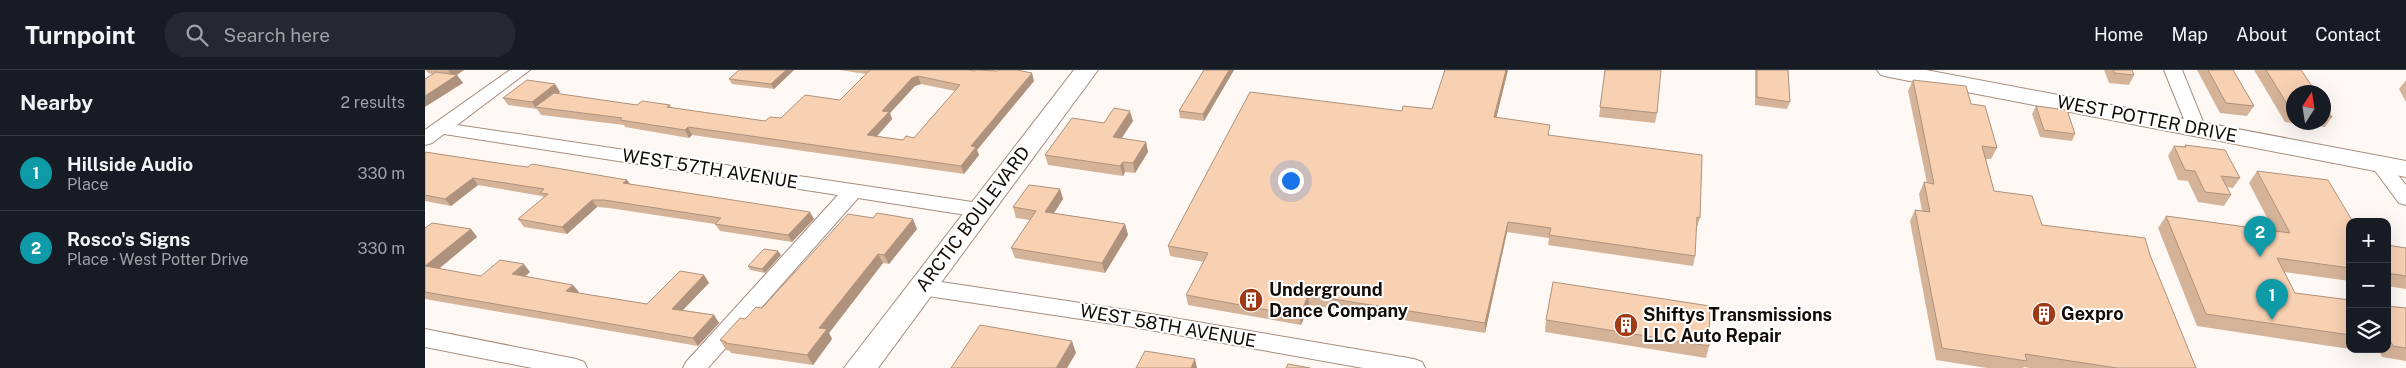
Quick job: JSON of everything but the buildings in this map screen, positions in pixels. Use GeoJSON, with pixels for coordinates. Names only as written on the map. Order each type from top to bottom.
{"type":"FeatureCollection","features":[{"type":"Feature","properties":{"kind":"main road","name":"ARCTIC BOULEVARD"},"geometry":{"type":"LineString","coordinates":[[860,368],[1086,70]]}},
{"type":"Feature","properties":{"kind":"main road","name":"WEST POTTER DRIVE"},"geometry":{"type":"LineString","coordinates":[[1889,70],[2406,169]]}},
{"type":"Feature","properties":{"kind":"street"},"geometry":{"type":"LineString","coordinates":[[432,133],[521,70]]}},
{"type":"Feature","properties":{"kind":"street"},"geometry":{"type":"LineString","coordinates":[[2173,70],[2197,129]]}},
{"type":"Feature","properties":{"kind":"street","name":"WEST 57TH AVENUE"},"geometry":{"type":"LineString","coordinates":[[432,133],[979,210]]}},
{"type":"Feature","properties":{"kind":"street"},"geometry":{"type":"LineString","coordinates":[[2379,164],[2406,198]]}},
{"type":"Feature","properties":{"kind":"street"},"geometry":{"type":"LineString","coordinates":[[694,368],[853,191]]}},
{"type":"Feature","properties":{"kind":"street","name":"WEST 58TH AVENUE"},"geometry":{"type":"LineString","coordinates":[[921,287],[1127,318],[1414,368]]}},
{"type":"Feature","properties":{"kind":"street"},"geometry":{"type":"LineString","coordinates":[[425,338],[577,368]]}},
{"type":"Feature","properties":{"kind":"place","name":"Rosco's Signs"},"geometry":{"type":"Point","coordinates":[2260,257]}},
{"type":"Feature","properties":{"kind":"place","name":"Underground Dance Company"},"geometry":{"type":"Point","coordinates":[1251,300]}},
{"type":"Feature","properties":{"kind":"place","name":"Gexpro"},"geometry":{"type":"Point","coordinates":[2044,314]}},
{"type":"Feature","properties":{"kind":"place","name":"Hillside Audio"},"geometry":{"type":"Point","coordinates":[2272,320]}},
{"type":"Feature","properties":{"kind":"place","name":"Shiftys Transmissions LLC Auto Repair"},"geometry":{"type":"Point","coordinates":[1626,325]}}]}
